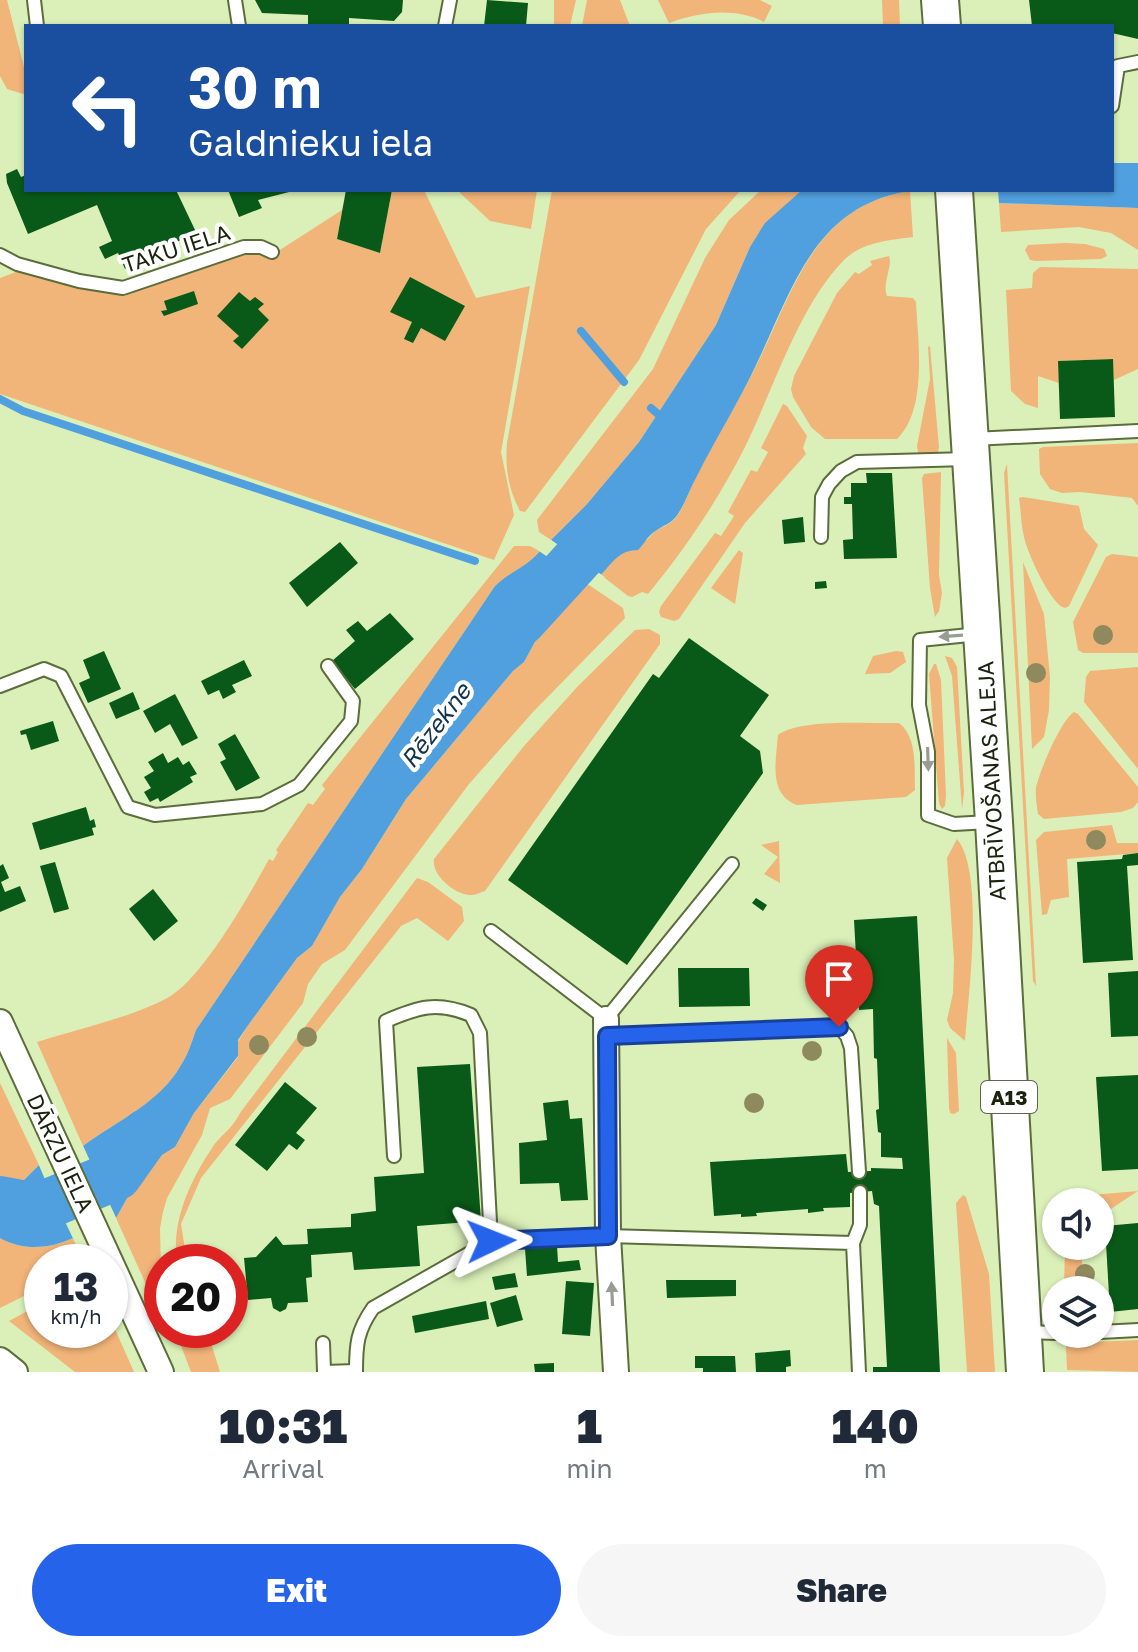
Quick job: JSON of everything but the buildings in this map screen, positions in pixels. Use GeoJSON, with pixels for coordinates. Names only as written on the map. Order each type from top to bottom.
{"type":"FeatureCollection","features":[{"type":"Feature","properties":{"kind":"main road"},"geometry":{"type":"LineString","coordinates":[[940,0],[942,24]]}},
{"type":"Feature","properties":{"kind":"main road","name":"ATBRĪVOŠANAS ALEJA"},"geometry":{"type":"LineString","coordinates":[[954,192],[994,822],[1039,1332],[1025,1372]]}},
{"type":"Feature","properties":{"kind":"street","name":"DĀRZU IELA"},"geometry":{"type":"LineString","coordinates":[[0,1022],[160,1371]]}},
{"type":"Feature","properties":{"kind":"street"},"geometry":{"type":"LineString","coordinates":[[606,1027],[608,1236],[616,1372]]}},
{"type":"Feature","properties":{"kind":"street"},"geometry":{"type":"LineString","coordinates":[[0,1360],[15,1372]]}},
{"type":"Feature","properties":{"kind":"lane"},"geometry":{"type":"LineString","coordinates":[[34,0],[37,24]]}},
{"type":"Feature","properties":{"kind":"lane"},"geometry":{"type":"LineString","coordinates":[[235,0],[239,24]]}},
{"type":"Feature","properties":{"kind":"lane"},"geometry":{"type":"LineString","coordinates":[[445,24],[450,0]]}},
{"type":"Feature","properties":{"kind":"lane"},"geometry":{"type":"LineString","coordinates":[[1114,93],[1118,66],[1138,62]]}},
{"type":"Feature","properties":{"kind":"lane","name":"TAKU IELA"},"geometry":{"type":"LineString","coordinates":[[0,255],[17,264],[79,281],[123,288],[244,247],[261,247],[272,252]]}},
{"type":"Feature","properties":{"kind":"lane"},"geometry":{"type":"LineString","coordinates":[[821,537],[822,497],[841,471],[857,462],[913,462],[970,449],[1138,431]]}},
{"type":"Feature","properties":{"kind":"lane"},"geometry":{"type":"LineString","coordinates":[[982,634],[920,640],[919,705],[928,752],[928,815],[954,824],[994,822]]}},
{"type":"Feature","properties":{"kind":"lane"},"geometry":{"type":"LineString","coordinates":[[0,686],[44,669],[61,676],[128,807],[155,815],[262,804],[299,785],[351,721],[353,701],[328,666]]}},
{"type":"Feature","properties":{"kind":"lane"},"geometry":{"type":"LineString","coordinates":[[606,1027],[732,864]]}},
{"type":"Feature","properties":{"kind":"lane"},"geometry":{"type":"LineString","coordinates":[[491,931],[606,1027],[839,1027],[847,1036],[851,1048],[859,1172]]}},
{"type":"Feature","properties":{"kind":"lane"},"geometry":{"type":"LineString","coordinates":[[394,1156],[386,1021],[414,1008],[448,1006],[471,1015],[480,1033],[491,1241]]}},
{"type":"Feature","properties":{"kind":"lane"},"geometry":{"type":"LineString","coordinates":[[859,1372],[853,1243],[860,1225],[860,1192]]}},
{"type":"Feature","properties":{"kind":"lane"},"geometry":{"type":"LineString","coordinates":[[323,1343],[324,1372],[356,1372],[356,1344],[361,1325],[373,1308],[491,1241],[608,1236],[853,1243]]}},
{"type":"Feature","properties":{"kind":"lane"},"geometry":{"type":"LineString","coordinates":[[1114,1331],[1138,1330]]}},
{"type":"Feature","properties":{"kind":"shaded area"},"geometry":{"type":"Polygon","coordinates":[[[0,0],[7,0],[24,67],[24,94],[7,89],[0,76],[0,0]]]}},
{"type":"Feature","properties":{"kind":"shaded area"},"geometry":{"type":"Polygon","coordinates":[[[554,0],[576,0],[570,24],[554,24],[554,0]]]}},
{"type":"Feature","properties":{"kind":"shaded area"},"geometry":{"type":"Polygon","coordinates":[[[587,0],[620,0],[629,24],[582,24],[587,0]]]}},
{"type":"Feature","properties":{"kind":"shaded area"},"geometry":{"type":"Polygon","coordinates":[[[658,0],[760,0],[772,6],[764,22],[741,14],[717,13],[669,23],[658,0]]]}},
{"type":"Feature","properties":{"kind":"shaded area"},"geometry":{"type":"Polygon","coordinates":[[[882,0],[899,0],[900,24],[883,24],[882,0]]]}},
{"type":"Feature","properties":{"kind":"shaded area"},"geometry":{"type":"Polygon","coordinates":[[[392,192],[425,192],[476,298],[530,286],[501,452],[514,515],[494,560],[0,394],[0,278],[21,270],[125,296],[195,268],[255,251],[269,257],[342,210],[337,239],[380,253],[392,192]]]}},
{"type":"Feature","properties":{"kind":"shaded area"},"geometry":{"type":"Polygon","coordinates":[[[459,192],[537,192],[531,229],[490,221],[459,192]]]}},
{"type":"Feature","properties":{"kind":"shaded area"},"geometry":{"type":"Polygon","coordinates":[[[552,192],[739,192],[706,229],[639,360],[525,512],[520,511],[510,486],[507,443],[552,192]]]}},
{"type":"Feature","properties":{"kind":"shaded area"},"geometry":{"type":"Polygon","coordinates":[[[759,192],[800,192],[765,224],[750,247],[716,325],[639,442],[587,504],[551,540],[539,532],[537,520],[653,369],[705,258],[729,220],[759,192]]]}},
{"type":"Feature","properties":{"kind":"shaded area"},"geometry":{"type":"Polygon","coordinates":[[[910,192],[913,237],[860,249],[845,259],[829,277],[801,323],[745,447],[712,505],[648,594],[642,592],[628,596],[601,575],[616,557],[644,542],[677,516],[811,255],[829,232],[877,199],[910,192]]]}},
{"type":"Feature","properties":{"kind":"shaded area"},"geometry":{"type":"Polygon","coordinates":[[[999,203],[1138,208],[1138,250],[1111,233],[1079,227],[1001,232],[999,203]]]}},
{"type":"Feature","properties":{"kind":"shaded area"},"geometry":{"type":"Polygon","coordinates":[[[1065,243],[1104,249],[1107,256],[1101,259],[1036,261],[1030,260],[1025,250],[1028,245],[1065,243]]]}},
{"type":"Feature","properties":{"kind":"shaded area"},"geometry":{"type":"Polygon","coordinates":[[[889,256],[887,296],[913,298],[916,302],[919,374],[913,411],[897,439],[825,439],[811,427],[793,397],[794,376],[837,293],[855,272],[859,274],[872,265],[870,261],[889,256]]]}},
{"type":"Feature","properties":{"kind":"shaded area"},"geometry":{"type":"Polygon","coordinates":[[[1040,267],[1138,269],[1138,369],[1114,380],[1112,359],[1058,361],[1059,383],[1038,376],[1038,408],[1025,404],[1011,391],[1006,290],[1032,288],[1033,273],[1040,267]]]}},
{"type":"Feature","properties":{"kind":"shaded area"},"geometry":{"type":"Polygon","coordinates":[[[930,346],[939,447],[938,452],[922,456],[917,446],[930,379],[930,346]]]}},
{"type":"Feature","properties":{"kind":"shaded area"},"geometry":{"type":"Polygon","coordinates":[[[783,404],[807,436],[803,448],[806,454],[745,523],[679,619],[674,621],[661,617],[661,606],[715,533],[721,536],[734,516],[728,512],[751,470],[757,472],[768,452],[761,448],[783,404]]]}},
{"type":"Feature","properties":{"kind":"shaded area"},"geometry":{"type":"Polygon","coordinates":[[[1138,443],[1138,506],[1132,498],[1062,493],[1050,489],[1040,474],[1039,449],[1043,447],[1138,443]]]}},
{"type":"Feature","properties":{"kind":"shaded area"},"geometry":{"type":"Polygon","coordinates":[[[1007,464],[1036,986],[1033,981],[1004,473],[1007,464]]]}},
{"type":"Feature","properties":{"kind":"shaded area"},"geometry":{"type":"Polygon","coordinates":[[[941,472],[939,575],[942,593],[935,617],[922,478],[924,474],[941,472]]]}},
{"type":"Feature","properties":{"kind":"shaded area"},"geometry":{"type":"Polygon","coordinates":[[[1019,498],[1079,506],[1084,529],[1098,545],[1069,606],[1065,608],[1053,598],[1030,554],[1022,523],[1019,498]]]}},
{"type":"Feature","properties":{"kind":"shaded area"},"geometry":{"type":"Polygon","coordinates":[[[514,546],[530,546],[540,551],[495,586],[196,1030],[186,1057],[172,1078],[149,1101],[83,1146],[37,1042],[143,1009],[172,995],[185,984],[225,933],[269,859],[273,861],[278,852],[276,850],[308,803],[313,805],[325,789],[322,785],[514,546]]]}},
{"type":"Feature","properties":{"kind":"shaded area"},"geometry":{"type":"Polygon","coordinates":[[[739,550],[743,553],[735,604],[711,588],[739,550]]]}},
{"type":"Feature","properties":{"kind":"shaded area"},"geometry":{"type":"Polygon","coordinates":[[[1112,554],[1138,557],[1138,653],[1083,653],[1078,650],[1073,622],[1106,557],[1112,554]]]}},
{"type":"Feature","properties":{"kind":"shaded area"},"geometry":{"type":"Polygon","coordinates":[[[1023,562],[1044,614],[1050,677],[1044,737],[1032,749],[1023,562]]]}},
{"type":"Feature","properties":{"kind":"shaded area"},"geometry":{"type":"Polygon","coordinates":[[[586,583],[623,608],[625,618],[533,712],[469,784],[345,950],[322,964],[308,984],[303,1003],[230,1099],[210,1108],[202,1135],[167,1198],[160,1228],[160,1244],[144,1244],[144,1280],[116,1218],[135,1184],[157,1158],[175,1147],[194,1113],[238,1057],[237,1043],[249,1024],[297,958],[312,946],[340,897],[362,869],[406,799],[513,671],[524,662],[536,640],[586,583]]]}},
{"type":"Feature","properties":{"kind":"shaded area"},"geometry":{"type":"Polygon","coordinates":[[[649,629],[660,635],[660,644],[485,891],[472,895],[452,888],[436,872],[434,859],[524,746],[578,686],[635,630],[649,629]]]}},
{"type":"Feature","properties":{"kind":"shaded area"},"geometry":{"type":"Polygon","coordinates":[[[903,652],[906,662],[890,673],[865,674],[873,656],[903,652]]]}},
{"type":"Feature","properties":{"kind":"shaded area"},"geometry":{"type":"Polygon","coordinates":[[[945,656],[952,658],[957,667],[964,792],[962,809],[952,676],[945,656]]]}},
{"type":"Feature","properties":{"kind":"shaded area"},"geometry":{"type":"Polygon","coordinates":[[[934,664],[941,680],[946,795],[942,809],[939,803],[929,674],[934,664]]]}},
{"type":"Feature","properties":{"kind":"shaded area"},"geometry":{"type":"Polygon","coordinates":[[[1138,667],[1138,769],[1084,702],[1086,677],[1090,671],[1138,667]]]}},
{"type":"Feature","properties":{"kind":"shaded area"},"geometry":{"type":"Polygon","coordinates":[[[1074,712],[1138,787],[1138,802],[1133,808],[1121,812],[1044,819],[1038,814],[1036,791],[1041,770],[1057,735],[1074,712]]]}},
{"type":"Feature","properties":{"kind":"shaded area"},"geometry":{"type":"Polygon","coordinates":[[[899,723],[909,737],[914,754],[915,790],[906,797],[797,805],[782,793],[775,766],[778,735],[818,724],[899,723]]]}},
{"type":"Feature","properties":{"kind":"shaded area"},"geometry":{"type":"Polygon","coordinates":[[[1112,825],[1117,843],[1138,843],[1138,853],[1067,859],[1069,897],[1051,900],[1047,914],[1042,915],[1036,840],[1044,832],[1112,825]]]}},
{"type":"Feature","properties":{"kind":"shaded area"},"geometry":{"type":"Polygon","coordinates":[[[957,839],[966,855],[973,906],[965,1041],[950,1028],[947,1020],[953,993],[954,960],[947,858],[957,839]]]}},
{"type":"Feature","properties":{"kind":"shaded area"},"geometry":{"type":"Polygon","coordinates":[[[779,841],[780,883],[764,874],[778,857],[761,845],[779,841]]]}},
{"type":"Feature","properties":{"kind":"shaded area"},"geometry":{"type":"Polygon","coordinates":[[[417,878],[428,882],[462,907],[464,921],[448,941],[417,918],[401,926],[201,1178],[181,1224],[184,1244],[176,1244],[180,1217],[190,1188],[215,1143],[417,878]]]}},
{"type":"Feature","properties":{"kind":"shaded area"},"geometry":{"type":"Polygon","coordinates":[[[947,1038],[956,1053],[959,1111],[954,1114],[950,1113],[949,1108],[947,1038]]]}},
{"type":"Feature","properties":{"kind":"shaded area"},"geometry":{"type":"Polygon","coordinates":[[[0,1083],[39,1165],[19,1185],[0,1188],[0,1083]]]}},
{"type":"Feature","properties":{"kind":"shaded area"},"geometry":{"type":"Polygon","coordinates":[[[1138,1191],[1114,1207],[1114,1193],[1138,1191]]]}},
{"type":"Feature","properties":{"kind":"shaded area"},"geometry":{"type":"Polygon","coordinates":[[[963,1195],[989,1274],[995,1372],[967,1372],[956,1203],[963,1195]]]}},
{"type":"Feature","properties":{"kind":"shaded area"},"geometry":{"type":"Polygon","coordinates":[[[0,1238],[24,1246],[24,1296],[0,1308],[0,1238]]]}},
{"type":"Feature","properties":{"kind":"shaded area"},"geometry":{"type":"Polygon","coordinates":[[[73,1238],[76,1244],[55,1244],[73,1238]]]}},
{"type":"Feature","properties":{"kind":"shaded area"},"geometry":{"type":"Polygon","coordinates":[[[1065,1260],[1082,1260],[1083,1276],[1064,1276],[1065,1260]]]}},
{"type":"Feature","properties":{"kind":"shaded area"},"geometry":{"type":"Polygon","coordinates":[[[24,1313],[24,1333],[9,1321],[24,1313]]]}},
{"type":"Feature","properties":{"kind":"shaded area"},"geometry":{"type":"Polygon","coordinates":[[[1138,1340],[1138,1372],[1067,1370],[1066,1348],[1114,1348],[1114,1341],[1138,1340]]]}},
{"type":"Feature","properties":{"kind":"shaded area"},"geometry":{"type":"Polygon","coordinates":[[[44,1348],[123,1348],[134,1372],[75,1372],[44,1348]]]}},
{"type":"Feature","properties":{"kind":"shaded area"},"geometry":{"type":"Polygon","coordinates":[[[182,1348],[213,1348],[220,1372],[191,1372],[182,1348]]]}},
{"type":"Feature","properties":{"kind":"water"},"geometry":{"type":"Polygon","coordinates":[[[1114,163],[1138,163],[1138,208],[999,203],[998,192],[1114,192],[1114,163]]]}},
{"type":"Feature","properties":{"kind":"water"},"geometry":{"type":"Polygon","coordinates":[[[800,192],[906,192],[878,199],[851,213],[829,232],[811,254],[678,514],[652,534],[638,550],[626,552],[617,558],[601,575],[551,540],[587,504],[639,442],[716,325],[750,247],[765,223],[800,192]]]}},
{"type":"Feature","properties":{"kind":"water"},"geometry":{"type":"Polygon","coordinates":[[[540,551],[586,583],[536,640],[524,662],[513,671],[406,799],[362,869],[340,897],[312,946],[297,958],[238,1040],[238,1056],[194,1113],[175,1147],[157,1158],[135,1184],[116,1218],[83,1146],[149,1101],[172,1078],[186,1057],[196,1030],[495,586],[540,551]]]}},
{"type":"Feature","properties":{"kind":"water"},"geometry":{"type":"Polygon","coordinates":[[[39,1165],[73,1238],[55,1244],[24,1246],[0,1238],[0,1188],[19,1185],[39,1165]]]}},
{"type":"Feature","properties":{"kind":"pier"},"geometry":{"type":"Polygon","coordinates":[[[548,538],[605,577],[599,578],[549,543],[548,538]]]}},
{"type":"Feature","properties":{"kind":"pier"},"geometry":{"type":"Polygon","coordinates":[[[539,547],[589,580],[589,585],[536,549],[539,547]]]}},
{"type":"Feature","properties":{"kind":"pier"},"geometry":{"type":"Polygon","coordinates":[[[83,1146],[116,1218],[112,1220],[79,1147],[83,1146]]]}},
{"type":"Feature","properties":{"kind":"pier"},"geometry":{"type":"Polygon","coordinates":[[[43,1163],[77,1236],[73,1238],[39,1165],[43,1163]]]}},
{"type":"Feature","properties":{"kind":"waterway"},"geometry":{"type":"LineString","coordinates":[[581,331],[624,382]]}},
{"type":"Feature","properties":{"kind":"waterway"},"geometry":{"type":"LineString","coordinates":[[0,399],[23,411],[475,561]]}},
{"type":"Feature","properties":{"kind":"waterway"},"geometry":{"type":"LineString","coordinates":[[651,408],[666,421]]}},
{"type":"Feature","properties":{"kind":"waterway","name":"Rēzekne"},"geometry":{"type":"LineString","coordinates":[[521,621],[623,509]]}},
{"type":"Feature","properties":{"kind":"waterway","name":"Rēzekne"},"geometry":{"type":"LineString","coordinates":[[0,1201],[38,1208],[117,1175],[146,1134]]}},
{"type":"Feature","properties":{"kind":"route"},"geometry":{"type":"LineString","coordinates":[[491,1241],[608,1236],[607,1036],[839,1027]]}}]}
